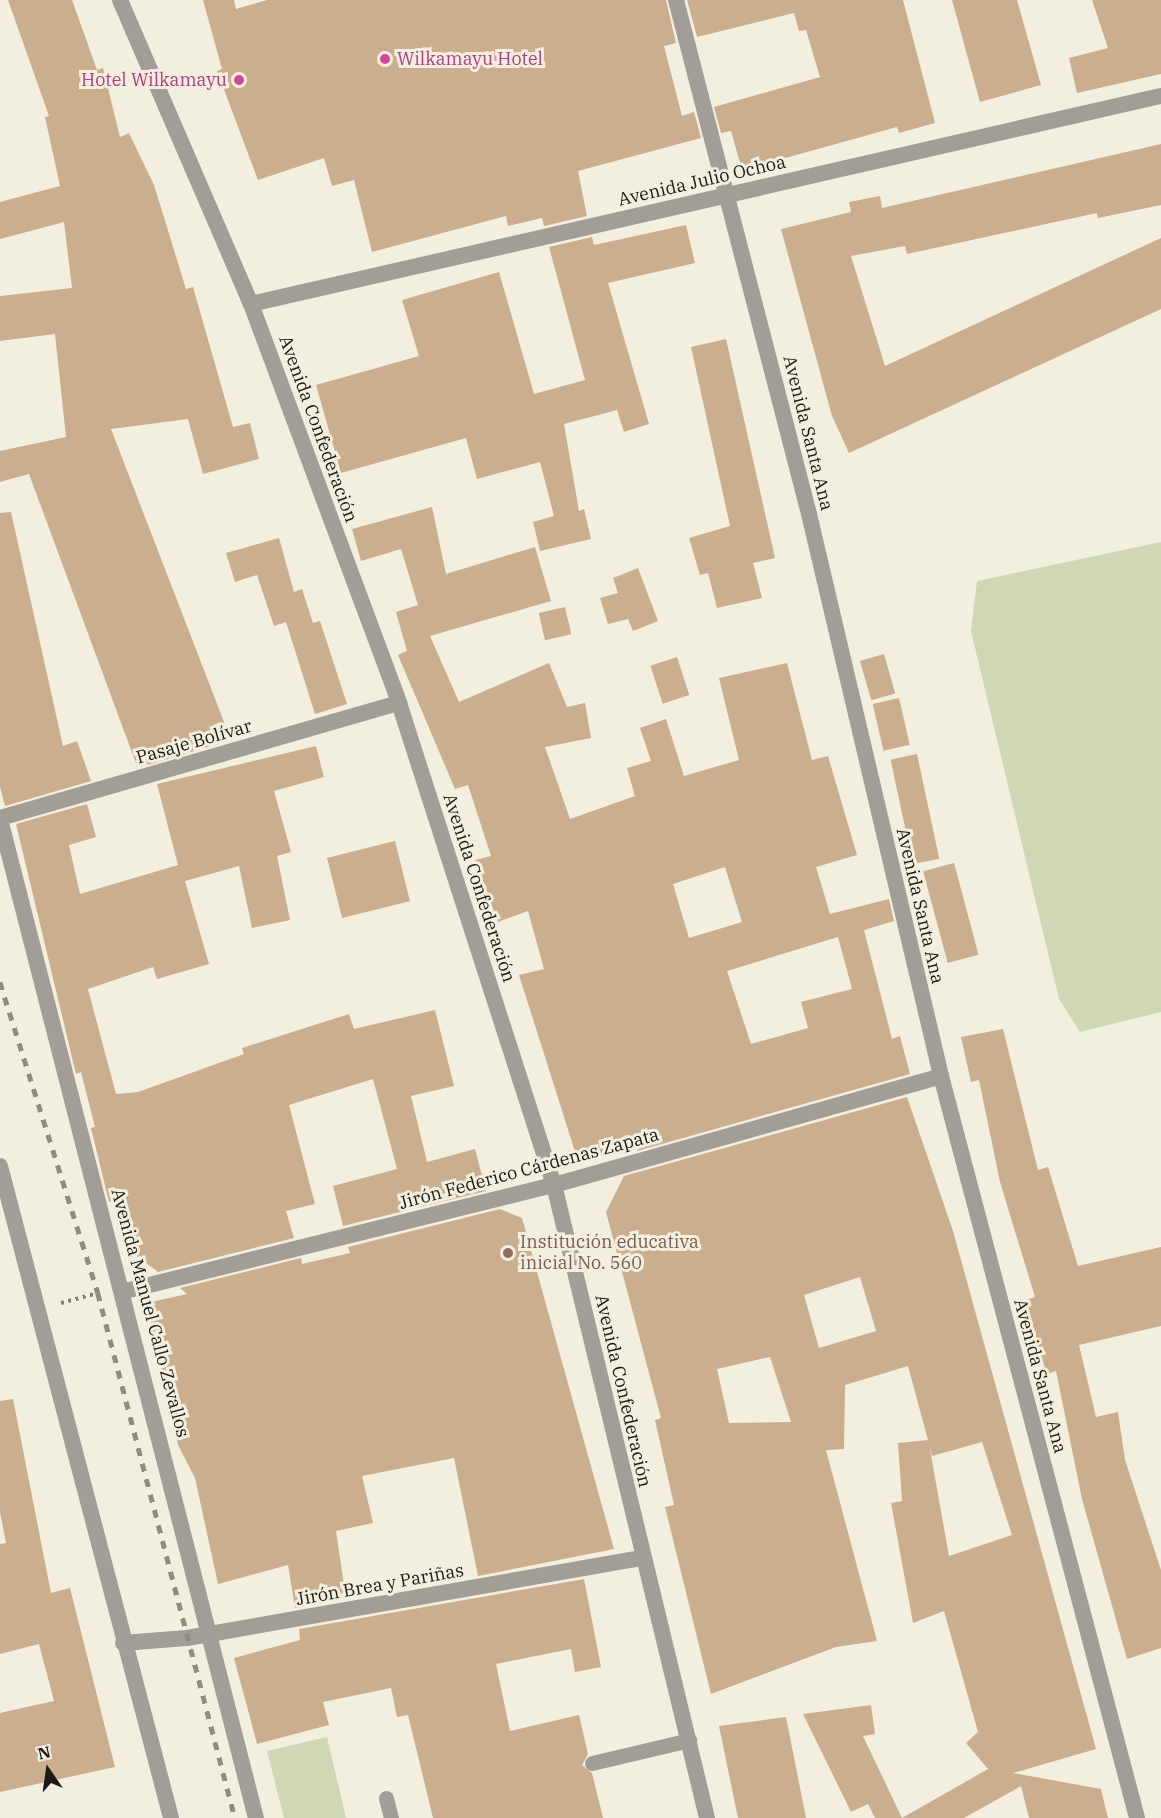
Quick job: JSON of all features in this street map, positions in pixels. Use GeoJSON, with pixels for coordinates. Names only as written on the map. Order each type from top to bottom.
{"type":"FeatureCollection","features":[{"type":"Feature","properties":{"kind":"street","name":"Avenida Confederación"},"geometry":{"type":"LineString","coordinates":[[120,0],[251,304],[399,703],[554,1185],[642,1558],[707,1818]]}},
{"type":"Feature","properties":{"kind":"street","name":"Avenida Santa Ana"},"geometry":{"type":"LineString","coordinates":[[676,0],[809,514],[941,1076],[1137,1818]]}},
{"type":"Feature","properties":{"kind":"street","name":"Avenida Julio Ochoa"},"geometry":{"type":"LineString","coordinates":[[251,304],[1161,96]]}},
{"type":"Feature","properties":{"kind":"street","name":"Pasaje Bolívar"},"geometry":{"type":"LineString","coordinates":[[0,818],[399,703]]}},
{"type":"Feature","properties":{"kind":"street","name":"Avenida Manuel Callo Zevallos"},"geometry":{"type":"LineString","coordinates":[[0,818],[213,1634],[256,1818]]}},
{"type":"Feature","properties":{"kind":"street","name":"Jirón Federico Cárdenas Zapata"},"geometry":{"type":"LineString","coordinates":[[125,1291],[554,1185],[941,1076]]}},
{"type":"Feature","properties":{"kind":"street"},"geometry":{"type":"LineString","coordinates":[[0,1166],[123,1643],[171,1818]]}},
{"type":"Feature","properties":{"kind":"street","name":"Jirón Brea y Pariñas"},"geometry":{"type":"LineString","coordinates":[[123,1643],[213,1634],[642,1558]]}},
{"type":"Feature","properties":{"kind":"lane"},"geometry":{"type":"LineString","coordinates":[[592,1762],[689,1740]]}},
{"type":"Feature","properties":{"kind":"lane"},"geometry":{"type":"LineString","coordinates":[[386,1798],[391,1818]]}},
{"type":"Feature","properties":{"kind":"path"},"geometry":{"type":"LineString","coordinates":[[38,1309],[125,1291]]}},
{"type":"Feature","properties":{"kind":"green space"},"geometry":{"type":"Polygon","coordinates":[[[1161,542],[1161,1012],[1080,1032],[1059,999],[971,631],[977,581],[1161,542]]]}},
{"type":"Feature","properties":{"kind":"green space"},"geometry":{"type":"Polygon","coordinates":[[[327,1737],[346,1818],[284,1818],[267,1751],[327,1737]]]}},
{"type":"Feature","properties":{"kind":"building"},"geometry":{"type":"Polygon","coordinates":[[[8,0],[72,0],[97,70],[103,68],[120,137],[129,133],[154,185],[186,289],[193,287],[233,427],[250,423],[259,459],[203,474],[188,419],[111,429],[231,740],[151,764],[137,766],[29,474],[0,482],[0,451],[66,437],[55,334],[0,341],[0,296],[72,288],[64,222],[0,239],[0,202],[60,186],[45,117],[49,116],[8,0]]]}},
{"type":"Feature","properties":{"kind":"building"},"geometry":{"type":"Polygon","coordinates":[[[203,0],[234,0],[236,9],[267,0],[666,0],[676,43],[664,46],[682,116],[694,112],[701,138],[578,171],[587,216],[544,226],[542,218],[508,226],[506,216],[372,252],[354,180],[332,186],[324,158],[258,180],[217,71],[222,69],[203,0]]]}},
{"type":"Feature","properties":{"kind":"building"},"geometry":{"type":"Polygon","coordinates":[[[687,0],[903,0],[935,123],[899,133],[897,127],[742,170],[731,131],[721,133],[714,107],[820,77],[806,30],[799,31],[794,13],[697,37],[687,0]]]}},
{"type":"Feature","properties":{"kind":"building"},"geometry":{"type":"Polygon","coordinates":[[[952,0],[1017,0],[1041,85],[980,102],[952,0]]]}},
{"type":"Feature","properties":{"kind":"building"},"geometry":{"type":"Polygon","coordinates":[[[1092,0],[1161,0],[1161,74],[1077,93],[1069,58],[1108,48],[1092,0]]]}},
{"type":"Feature","properties":{"kind":"building"},"geometry":{"type":"Polygon","coordinates":[[[1161,144],[1161,205],[1098,218],[1097,213],[907,254],[905,246],[851,256],[885,366],[1161,238],[1161,309],[849,453],[832,416],[781,229],[851,212],[849,202],[880,196],[882,208],[1161,144]]]}},
{"type":"Feature","properties":{"kind":"building"},"geometry":{"type":"Polygon","coordinates":[[[686,225],[695,263],[608,283],[649,424],[624,432],[617,410],[564,424],[579,511],[584,509],[591,539],[540,551],[533,522],[554,516],[540,462],[477,479],[466,438],[341,473],[316,385],[419,356],[402,300],[499,272],[534,394],[585,380],[549,247],[592,237],[594,245],[686,225]]]}},
{"type":"Feature","properties":{"kind":"building"},"geometry":{"type":"Polygon","coordinates":[[[726,339],[775,558],[753,563],[762,598],[717,608],[708,573],[700,575],[689,538],[730,526],[691,347],[726,339]]]}},
{"type":"Feature","properties":{"kind":"building"},"geometry":{"type":"Polygon","coordinates":[[[432,507],[446,574],[535,547],[551,601],[430,636],[459,702],[549,663],[567,707],[585,703],[591,738],[545,747],[570,819],[635,796],[627,768],[651,761],[640,728],[666,719],[684,776],[739,760],[719,678],[787,663],[812,760],[828,756],[857,855],[816,867],[830,914],[889,899],[894,921],[864,930],[892,1039],[900,1036],[910,1074],[637,1151],[640,1145],[578,1161],[519,975],[544,969],[528,911],[498,922],[475,860],[491,856],[468,785],[455,789],[398,655],[407,651],[396,612],[418,605],[401,549],[361,561],[352,529],[432,507]],[[725,867],[673,884],[689,938],[742,922],[725,867]],[[838,937],[727,971],[751,1044],[808,1028],[801,1002],[852,989],[838,937]]]}},
{"type":"Feature","properties":{"kind":"building"},"geometry":{"type":"Polygon","coordinates":[[[11,512],[63,746],[77,741],[91,781],[5,806],[0,787],[0,513],[11,512]]]}},
{"type":"Feature","properties":{"kind":"building"},"geometry":{"type":"Polygon","coordinates":[[[279,538],[294,592],[302,589],[313,623],[320,621],[347,704],[315,714],[286,622],[274,626],[257,575],[235,582],[226,553],[279,538]]]}},
{"type":"Feature","properties":{"kind":"building"},"geometry":{"type":"Polygon","coordinates":[[[638,568],[658,621],[633,631],[628,619],[608,624],[600,598],[618,593],[613,578],[638,568]]]}},
{"type":"Feature","properties":{"kind":"building"},"geometry":{"type":"Polygon","coordinates":[[[565,607],[571,634],[545,640],[539,613],[565,607]]]}},
{"type":"Feature","properties":{"kind":"building"},"geometry":{"type":"Polygon","coordinates":[[[884,654],[895,693],[871,700],[860,661],[884,654]]]}},
{"type":"Feature","properties":{"kind":"building"},"geometry":{"type":"Polygon","coordinates":[[[677,657],[689,695],[663,704],[650,666],[677,657]]]}},
{"type":"Feature","properties":{"kind":"building"},"geometry":{"type":"Polygon","coordinates":[[[899,698],[910,745],[883,751],[873,704],[899,698]]]}},
{"type":"Feature","properties":{"kind":"building"},"geometry":{"type":"Polygon","coordinates":[[[316,746],[324,777],[274,791],[291,852],[277,856],[290,920],[252,928],[239,866],[185,881],[209,964],[157,979],[153,967],[88,989],[116,1094],[138,1092],[244,1054],[242,1048],[349,1014],[354,1029],[435,1010],[454,1086],[411,1096],[427,1162],[475,1149],[486,1191],[343,1226],[333,1186],[397,1169],[373,1079],[289,1105],[315,1204],[286,1211],[294,1238],[158,1272],[130,1251],[124,1222],[120,1224],[114,1201],[109,1202],[91,1128],[95,1127],[81,1072],[76,1074],[16,824],[87,804],[96,837],[69,845],[80,894],[178,865],[157,784],[316,746]]]}},
{"type":"Feature","properties":{"kind":"building"},"geometry":{"type":"Polygon","coordinates":[[[917,754],[939,859],[913,864],[891,760],[917,754]]]}},
{"type":"Feature","properties":{"kind":"building"},"geometry":{"type":"Polygon","coordinates":[[[395,841],[410,901],[342,918],[327,858],[395,841]]]}},
{"type":"Feature","properties":{"kind":"building"},"geometry":{"type":"Polygon","coordinates":[[[954,863],[979,955],[948,963],[923,871],[954,863]]]}},
{"type":"Feature","properties":{"kind":"building"},"geometry":{"type":"Polygon","coordinates":[[[1003,1029],[1038,1170],[1048,1167],[1078,1266],[1161,1247],[1161,1326],[1079,1345],[1096,1417],[1118,1412],[1125,1460],[1161,1570],[1161,1648],[1127,1659],[1082,1499],[1056,1371],[1047,1374],[1023,1301],[1035,1297],[1000,1182],[979,1080],[971,1082],[961,1037],[1003,1029]]]}},
{"type":"Feature","properties":{"kind":"building"},"geometry":{"type":"Polygon","coordinates":[[[907,1097],[953,1231],[1096,1749],[1013,1773],[1101,1789],[1108,1818],[1029,1818],[1021,1786],[964,1818],[902,1818],[988,1769],[966,1743],[978,1732],[944,1611],[913,1623],[891,1503],[902,1501],[898,1443],[928,1440],[908,1366],[845,1385],[844,1449],[826,1450],[877,1641],[836,1647],[711,1694],[665,1507],[674,1505],[655,1420],[661,1418],[606,1212],[624,1176],[907,1097]],[[860,1277],[804,1295],[819,1348],[876,1331],[860,1277]],[[770,1357],[717,1369],[729,1423],[791,1422],[770,1357]],[[982,1442],[932,1456],[929,1444],[949,1556],[1012,1535],[982,1442]]]}},
{"type":"Feature","properties":{"kind":"building"},"geometry":{"type":"Polygon","coordinates":[[[500,1209],[522,1218],[614,1549],[478,1576],[454,1458],[362,1476],[373,1523],[336,1531],[346,1599],[295,1608],[288,1565],[218,1584],[195,1478],[178,1445],[147,1303],[187,1294],[180,1288],[301,1258],[302,1264],[350,1253],[348,1247],[500,1209]]]}},
{"type":"Feature","properties":{"kind":"building"},"geometry":{"type":"Polygon","coordinates":[[[13,1399],[51,1593],[70,1588],[115,1767],[0,1792],[0,1713],[54,1701],[39,1644],[0,1654],[0,1544],[6,1543],[0,1512],[0,1401],[13,1399]]]}},
{"type":"Feature","properties":{"kind":"building"},"geometry":{"type":"Polygon","coordinates":[[[584,1579],[601,1667],[575,1672],[571,1649],[496,1664],[510,1731],[579,1715],[588,1754],[582,1765],[592,1773],[603,1818],[433,1818],[408,1715],[397,1717],[391,1688],[323,1702],[329,1725],[257,1744],[234,1658],[300,1640],[299,1629],[584,1579]]]}},
{"type":"Feature","properties":{"kind":"building"},"geometry":{"type":"Polygon","coordinates":[[[871,1705],[875,1734],[863,1736],[902,1818],[875,1818],[868,1804],[851,1812],[803,1714],[871,1705]]]}},
{"type":"Feature","properties":{"kind":"building"},"geometry":{"type":"Polygon","coordinates":[[[786,1717],[806,1818],[738,1818],[719,1726],[786,1717]]]}},
{"type":"Feature","properties":{"kind":"railway"},"geometry":{"type":"LineString","coordinates":[[0,982],[98,1293],[235,1818]]}},
{"type":"Feature","properties":{"kind":"place","name":"Wilkamayu Hotel"},"geometry":{"type":"Point","coordinates":[385,59]}},
{"type":"Feature","properties":{"kind":"place","name":"Hotel Wilkamayu"},"geometry":{"type":"Point","coordinates":[239,80]}},
{"type":"Feature","properties":{"kind":"place","name":"Institución educativa inicial No. 560"},"geometry":{"type":"Point","coordinates":[508,1253]}}]}
